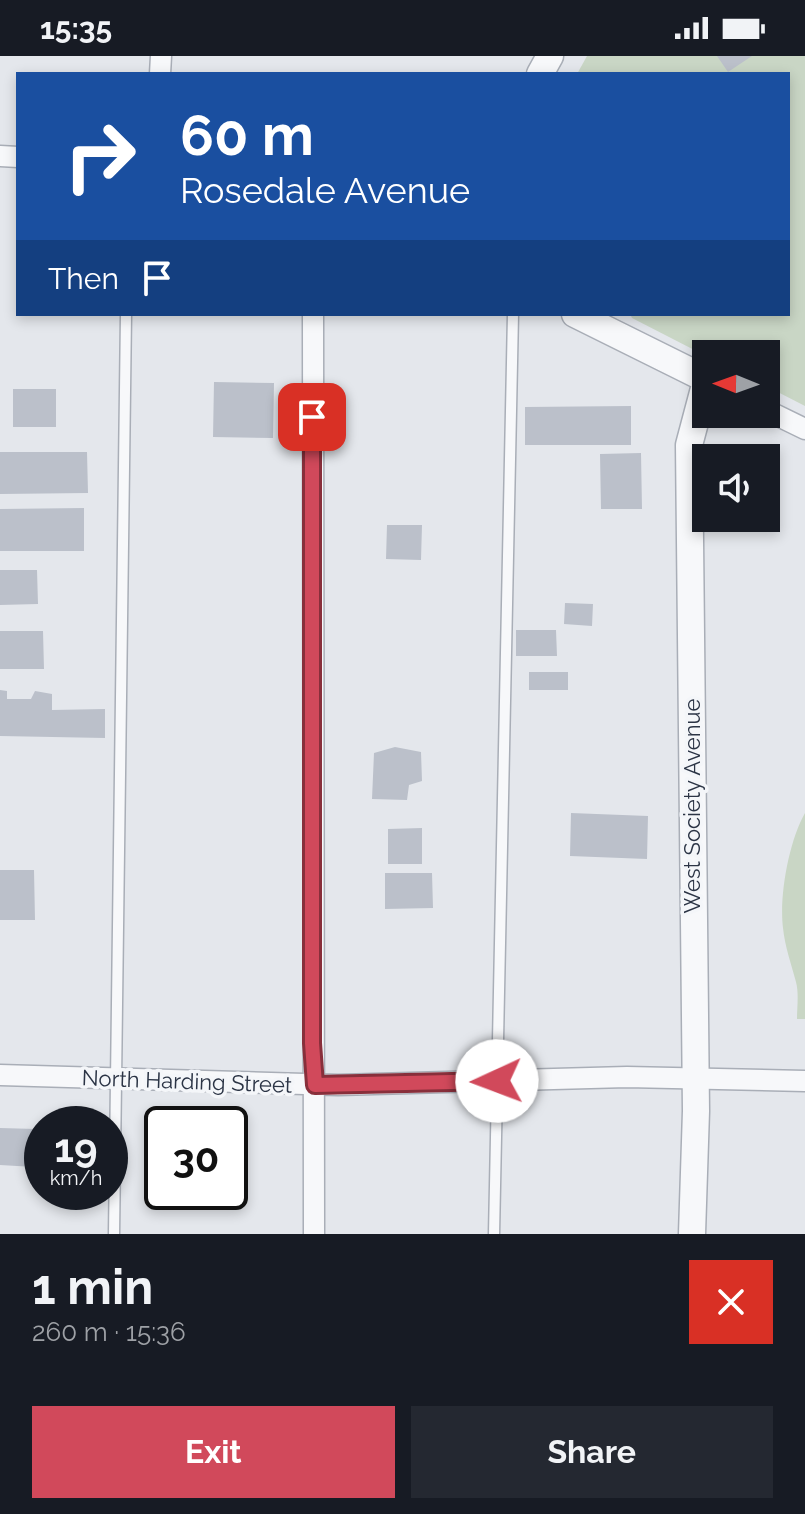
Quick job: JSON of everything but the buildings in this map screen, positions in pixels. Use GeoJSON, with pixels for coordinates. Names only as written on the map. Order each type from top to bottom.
{"type":"FeatureCollection","features":[{"type":"Feature","properties":{"kind":"street"},"geometry":{"type":"LineString","coordinates":[[313,316],[314,1234]]}},
{"type":"Feature","properties":{"kind":"street"},"geometry":{"type":"LineString","coordinates":[[579,316],[692,373]]}},
{"type":"Feature","properties":{"kind":"street"},"geometry":{"type":"LineString","coordinates":[[780,417],[805,429]]}},
{"type":"Feature","properties":{"kind":"street","name":"West Society Avenue"},"geometry":{"type":"LineString","coordinates":[[692,1234],[696,1079],[689,445],[693,428]]}},
{"type":"Feature","properties":{"kind":"street","name":"North Harding Street"},"geometry":{"type":"LineString","coordinates":[[0,1075],[315,1085],[627,1077],[805,1081]]}},
{"type":"Feature","properties":{"kind":"lane"},"geometry":{"type":"LineString","coordinates":[[114,1234],[126,316]]}},
{"type":"Feature","properties":{"kind":"lane"},"geometry":{"type":"LineString","coordinates":[[494,1234],[513,316]]}},
{"type":"Feature","properties":{"kind":"green space"},"geometry":{"type":"Polygon","coordinates":[[[587,56],[805,56],[805,406],[780,393],[780,340],[692,340],[692,349],[631,316],[790,316],[790,72],[578,72],[587,56]]]}},
{"type":"Feature","properties":{"kind":"green space"},"geometry":{"type":"Polygon","coordinates":[[[805,813],[805,1019],[797,1019],[797,986],[784,935],[782,900],[790,853],[805,813]]]}},
{"type":"Feature","properties":{"kind":"route"},"geometry":{"type":"LineString","coordinates":[[312,417],[312,1043],[315,1085],[497,1081]]}}]}
